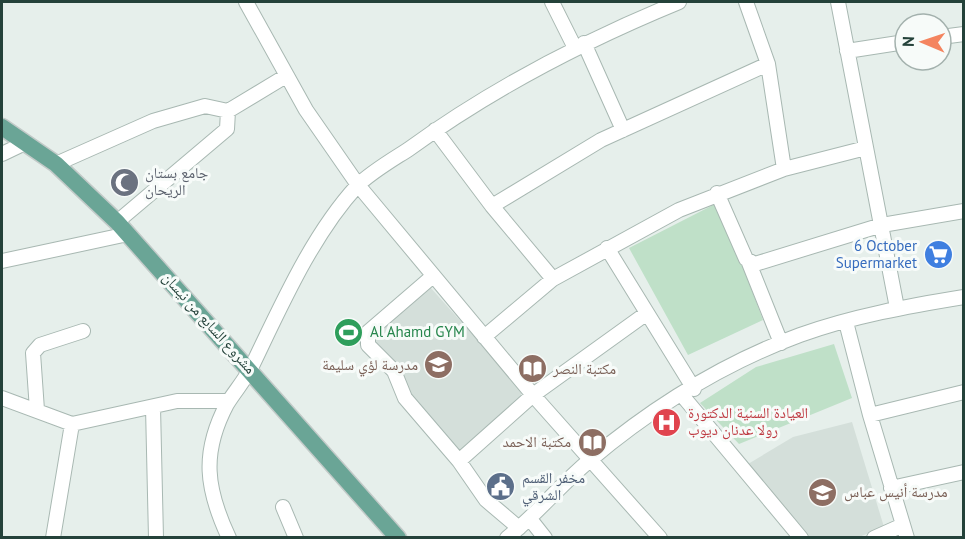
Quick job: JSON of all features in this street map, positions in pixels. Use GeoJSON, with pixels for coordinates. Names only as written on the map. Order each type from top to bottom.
{"type":"FeatureCollection","features":[{"type":"Feature","properties":{"kind":"main road","name":"مشروع السابع من نيسان"},"geometry":{"type":"LineString","coordinates":[[2,127],[56,164],[122,228],[398,537]]}},
{"type":"Feature","properties":{"kind":"street"},"geometry":{"type":"LineString","coordinates":[[246,2],[286,76],[330,148],[358,185],[533,395],[660,537]]}},
{"type":"Feature","properties":{"kind":"street"},"geometry":{"type":"LineString","coordinates":[[552,2],[580,46],[623,130]]}},
{"type":"Feature","properties":{"kind":"street"},"geometry":{"type":"LineString","coordinates":[[229,537],[215,508],[209,475],[214,438],[229,401],[250,369],[284,300],[319,238],[358,185],[435,130],[526,74],[580,46],[679,2]]}},
{"type":"Feature","properties":{"kind":"street"},"geometry":{"type":"LineString","coordinates":[[746,2],[768,64],[784,169]]}},
{"type":"Feature","properties":{"kind":"street"},"geometry":{"type":"LineString","coordinates":[[838,2],[897,308]]}},
{"type":"Feature","properties":{"kind":"street"},"geometry":{"type":"LineString","coordinates":[[847,51],[893,44]]}},
{"type":"Feature","properties":{"kind":"street"},"geometry":{"type":"LineString","coordinates":[[492,206],[601,140],[768,64]]}},
{"type":"Feature","properties":{"kind":"street"},"geometry":{"type":"LineString","coordinates":[[56,164],[153,121],[205,106],[228,111],[286,76]]}},
{"type":"Feature","properties":{"kind":"street"},"geometry":{"type":"LineString","coordinates":[[2,261],[122,228],[226,129],[228,111]]}},
{"type":"Feature","properties":{"kind":"street"},"geometry":{"type":"LineString","coordinates":[[435,130],[492,206],[553,279]]}},
{"type":"Feature","properties":{"kind":"street"},"geometry":{"type":"LineString","coordinates":[[2,154],[25,143]]}},
{"type":"Feature","properties":{"kind":"street"},"geometry":{"type":"LineString","coordinates":[[484,337],[553,279],[607,248],[717,193],[784,169],[866,148]]}},
{"type":"Feature","properties":{"kind":"street"},"geometry":{"type":"LineString","coordinates":[[717,193],[749,263],[781,343]]}},
{"type":"Feature","properties":{"kind":"street"},"geometry":{"type":"LineString","coordinates":[[749,263],[760,264],[882,225],[963,211]]}},
{"type":"Feature","properties":{"kind":"street"},"geometry":{"type":"LineString","coordinates":[[607,248],[647,313],[687,392],[801,537]]}},
{"type":"Feature","properties":{"kind":"street"},"geometry":{"type":"LineString","coordinates":[[433,276],[368,332],[368,345],[394,371],[405,398],[459,461],[486,500],[545,537]]}},
{"type":"Feature","properties":{"kind":"street"},"geometry":{"type":"LineString","coordinates":[[507,537],[524,524],[590,460],[727,367],[781,343],[846,322],[897,308],[963,297]]}},
{"type":"Feature","properties":{"kind":"street"},"geometry":{"type":"LineString","coordinates":[[459,461],[533,395],[647,313]]}},
{"type":"Feature","properties":{"kind":"street"},"geometry":{"type":"LineString","coordinates":[[846,322],[870,414],[905,531],[874,537]]}},
{"type":"Feature","properties":{"kind":"street"},"geometry":{"type":"LineString","coordinates":[[37,410],[33,353],[40,345],[83,331]]}},
{"type":"Feature","properties":{"kind":"street"},"geometry":{"type":"LineString","coordinates":[[870,414],[963,392]]}},
{"type":"Feature","properties":{"kind":"street"},"geometry":{"type":"LineString","coordinates":[[2,398],[72,424],[177,401],[229,401]]}},
{"type":"Feature","properties":{"kind":"street"},"geometry":{"type":"LineString","coordinates":[[153,407],[156,537]]}},
{"type":"Feature","properties":{"kind":"street"},"geometry":{"type":"LineString","coordinates":[[53,537],[72,424]]}},
{"type":"Feature","properties":{"kind":"street"},"geometry":{"type":"LineString","coordinates":[[891,488],[963,472]]}},
{"type":"Feature","properties":{"kind":"street"},"geometry":{"type":"LineString","coordinates":[[283,507],[296,537]]}},
{"type":"Feature","properties":{"kind":"shaded area","name":"مدرسة لؤي سليمة"},"geometry":{"type":"Polygon","coordinates":[[[421,277],[524,392],[457,453],[354,338],[421,277]]]}},
{"type":"Feature","properties":{"kind":"shaded area"},"geometry":{"type":"Polygon","coordinates":[[[852,422],[884,527],[859,537],[809,537],[748,464],[793,437],[852,422]]]}},
{"type":"Feature","properties":{"kind":"green space"},"geometry":{"type":"Polygon","coordinates":[[[719,202],[763,320],[688,355],[629,248],[719,202]]]}},
{"type":"Feature","properties":{"kind":"green space"},"geometry":{"type":"Polygon","coordinates":[[[834,344],[852,398],[739,444],[700,403],[756,367],[834,344]]]}},
{"type":"Feature","properties":{"kind":"place","name":"جامع بستان الريحان"},"geometry":{"type":"Point","coordinates":[124,182]}},
{"type":"Feature","properties":{"kind":"place","name":"6 October Supermarket"},"geometry":{"type":"Point","coordinates":[938,255]}},
{"type":"Feature","properties":{"kind":"place","name":"Al Ahamd GYM"},"geometry":{"type":"Point","coordinates":[349,332]}},
{"type":"Feature","properties":{"kind":"place","name":"مدرسة لؤي سليمة"},"geometry":{"type":"Point","coordinates":[439,365]}},
{"type":"Feature","properties":{"kind":"place","name":"مكتبة النصر"},"geometry":{"type":"Point","coordinates":[532,369]}},
{"type":"Feature","properties":{"kind":"place","name":"العيادة السنية الدكتورة رولا عدنان ديوب"},"geometry":{"type":"Point","coordinates":[667,422]}},
{"type":"Feature","properties":{"kind":"place","name":"مكتبة الاحمد"},"geometry":{"type":"Point","coordinates":[592,442]}},
{"type":"Feature","properties":{"kind":"place","name":"مخفر القسم الشرقي"},"geometry":{"type":"Point","coordinates":[501,487]}},
{"type":"Feature","properties":{"kind":"place","name":"مدرسة أنيس عباس"},"geometry":{"type":"Point","coordinates":[823,492]}}]}
